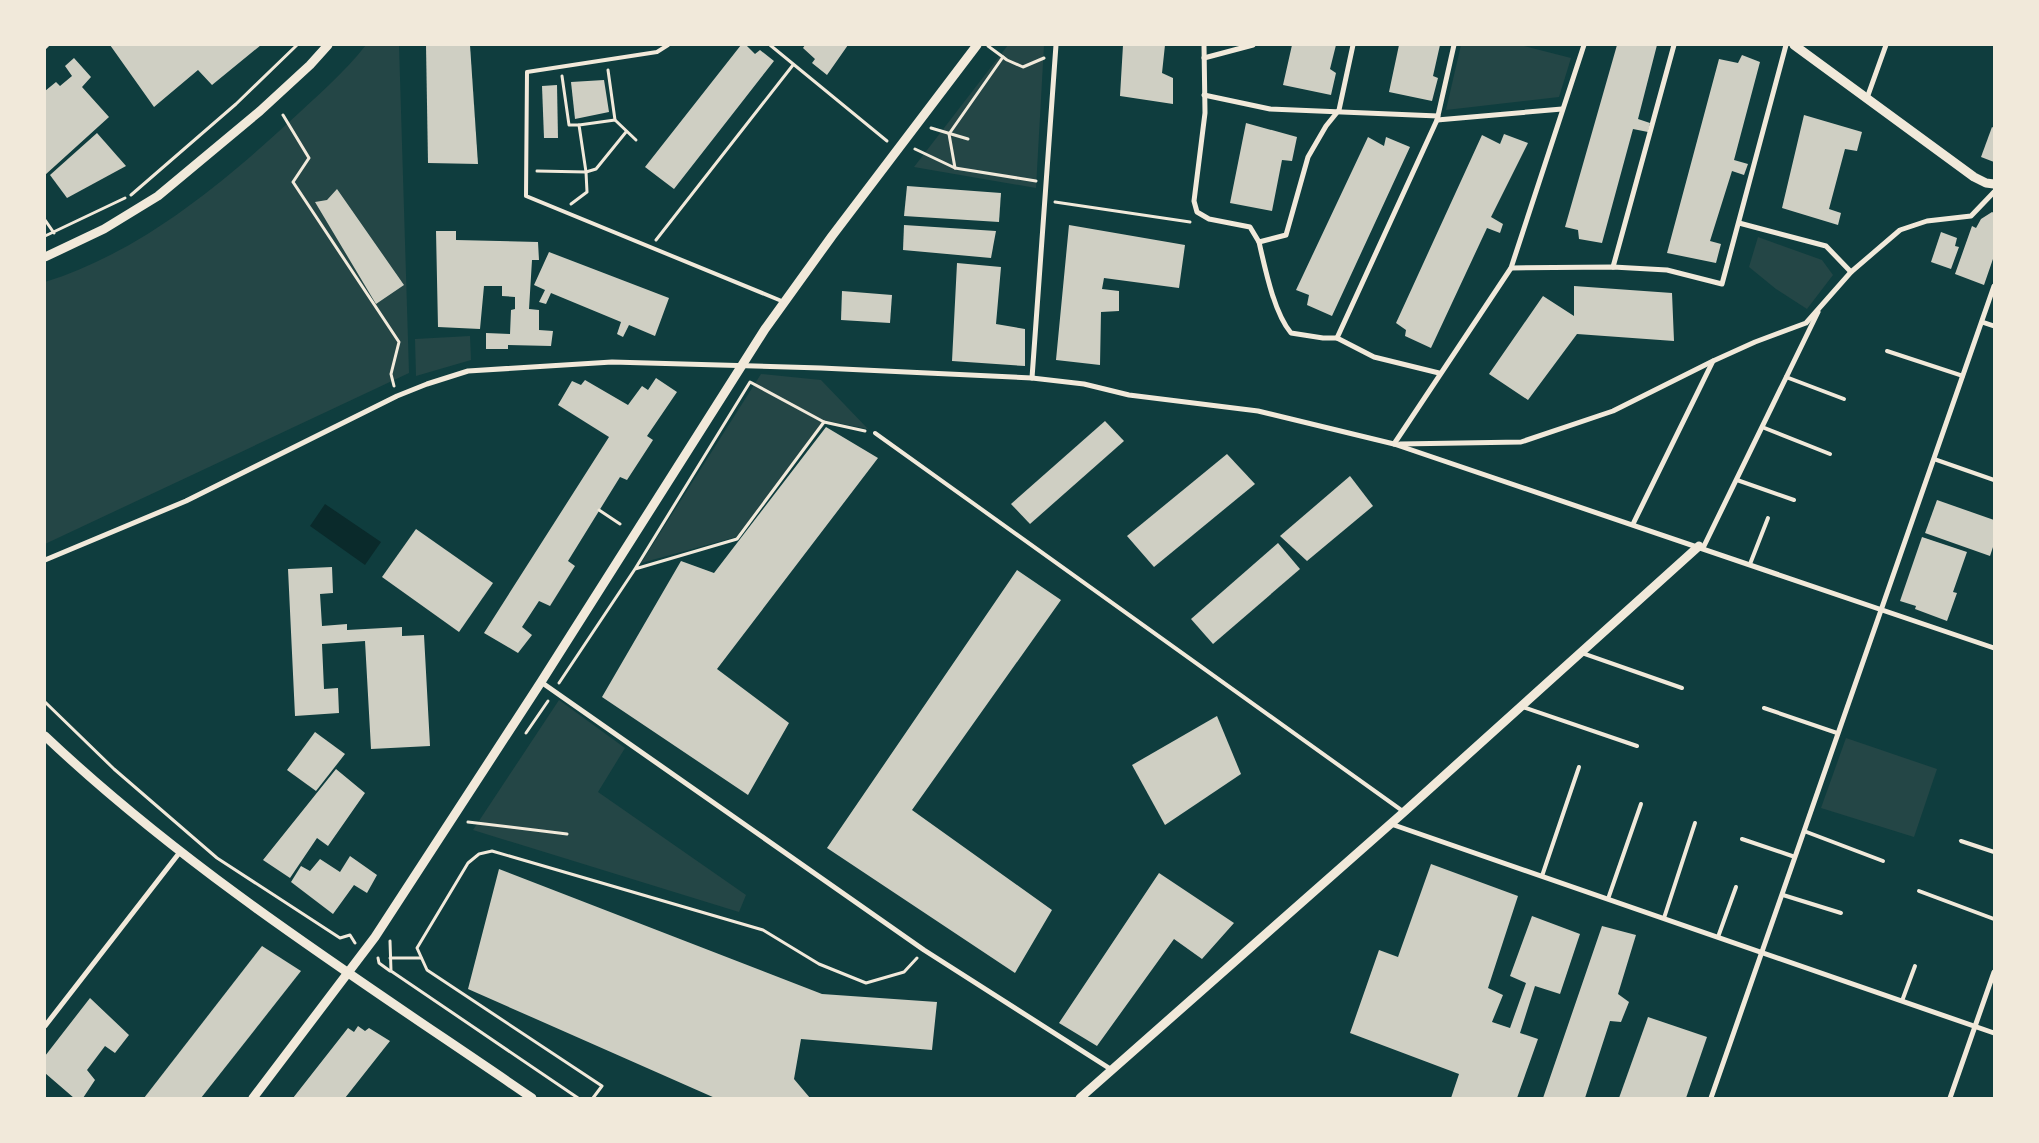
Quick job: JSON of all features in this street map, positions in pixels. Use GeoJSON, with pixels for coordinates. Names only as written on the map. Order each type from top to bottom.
{"type":"FeatureCollection","features":[{"type":"Feature","properties":{"kind":"street"},"geometry":{"type":"LineString","coordinates":[[45,257],[104,229],[158,196],[260,111],[310,65],[328,45]]}},
{"type":"Feature","properties":{"kind":"street"},"geometry":{"type":"LineString","coordinates":[[253,1098],[349,973],[541,682],[784,302],[977,45]]}},
{"type":"Feature","properties":{"kind":"street"},"geometry":{"type":"LineString","coordinates":[[1032,378],[1056,45]]}},
{"type":"Feature","properties":{"kind":"street"},"geometry":{"type":"LineString","coordinates":[[1204,45],[1205,113],[1194,201],[1197,212],[1209,219],[1250,227],[1258,242],[1285,326],[1291,333],[1323,338],[1337,338],[1374,357],[1440,373]]}},
{"type":"Feature","properties":{"kind":"street"},"geometry":{"type":"LineString","coordinates":[[1204,58],[1253,45]]}},
{"type":"Feature","properties":{"kind":"street"},"geometry":{"type":"LineString","coordinates":[[1258,242],[1286,235],[1308,157],[1339,110],[1353,45]]}},
{"type":"Feature","properties":{"kind":"street"},"geometry":{"type":"LineString","coordinates":[[1337,338],[1438,118],[1454,45]]}},
{"type":"Feature","properties":{"kind":"street"},"geometry":{"type":"LineString","coordinates":[[1394,444],[1511,268],[1584,45]]}},
{"type":"Feature","properties":{"kind":"street"},"geometry":{"type":"LineString","coordinates":[[1613,267],[1674,45]]}},
{"type":"Feature","properties":{"kind":"street"},"geometry":{"type":"LineString","coordinates":[[1511,268],[1613,267],[1667,270],[1722,284],[1740,223],[1786,45]]}},
{"type":"Feature","properties":{"kind":"street"},"geometry":{"type":"LineString","coordinates":[[1794,45],[1974,177],[1986,183],[1994,184]]}},
{"type":"Feature","properties":{"kind":"street"},"geometry":{"type":"LineString","coordinates":[[1867,98],[1886,45]]}},
{"type":"Feature","properties":{"kind":"street"},"geometry":{"type":"LineString","coordinates":[[1204,95],[1270,109],[1339,110],[1438,118],[1562,109]]}},
{"type":"Feature","properties":{"kind":"street"},"geometry":{"type":"LineString","coordinates":[[1394,444],[1521,442],[1613,411],[1713,361],[1755,342],[1806,323],[1851,272],[1900,230],[1927,221],[1971,216],[1994,192]]}},
{"type":"Feature","properties":{"kind":"street"},"geometry":{"type":"LineString","coordinates":[[1740,223],[1826,246],[1851,272]]}},
{"type":"Feature","properties":{"kind":"street"},"geometry":{"type":"LineString","coordinates":[[1711,1098],[1994,286]]}},
{"type":"Feature","properties":{"kind":"street"},"geometry":{"type":"LineString","coordinates":[[1080,1098],[1701,547],[1737,480],[1821,305]]}},
{"type":"Feature","properties":{"kind":"street"},"geometry":{"type":"LineString","coordinates":[[1982,322],[1994,326]]}},
{"type":"Feature","properties":{"kind":"street"},"geometry":{"type":"LineString","coordinates":[[1633,524],[1713,361]]}},
{"type":"Feature","properties":{"kind":"street"},"geometry":{"type":"LineString","coordinates":[[45,560],[186,500],[398,396],[427,384],[468,372],[612,362],[742,365],[1032,378],[1084,384],[1129,395],[1258,411],[1394,444],[1994,648]]}},
{"type":"Feature","properties":{"kind":"street"},"geometry":{"type":"LineString","coordinates":[[541,682],[924,950],[1112,1070]]}},
{"type":"Feature","properties":{"kind":"street"},"geometry":{"type":"LineString","coordinates":[[45,736],[128,811],[180,852],[521,1095],[532,1098]]}},
{"type":"Feature","properties":{"kind":"street"},"geometry":{"type":"LineString","coordinates":[[1391,823],[1994,1033]]}},
{"type":"Feature","properties":{"kind":"street"},"geometry":{"type":"LineString","coordinates":[[45,1026],[180,852]]}},
{"type":"Feature","properties":{"kind":"street"},"geometry":{"type":"LineString","coordinates":[[1950,1098],[1994,972]]}},
{"type":"Feature","properties":{"kind":"lane"},"geometry":{"type":"LineString","coordinates":[[668,45],[657,52],[527,72],[526,196],[784,302]]}},
{"type":"Feature","properties":{"kind":"lane"},"geometry":{"type":"LineString","coordinates":[[1887,351],[1963,376]]}},
{"type":"Feature","properties":{"kind":"lane"},"geometry":{"type":"LineString","coordinates":[[1786,377],[1844,399]]}},
{"type":"Feature","properties":{"kind":"lane"},"geometry":{"type":"LineString","coordinates":[[1762,427],[1830,454]]}},
{"type":"Feature","properties":{"kind":"lane"},"geometry":{"type":"LineString","coordinates":[[875,433],[1404,812]]}},
{"type":"Feature","properties":{"kind":"lane"},"geometry":{"type":"LineString","coordinates":[[1934,459],[1994,480]]}},
{"type":"Feature","properties":{"kind":"lane"},"geometry":{"type":"LineString","coordinates":[[1737,480],[1794,500]]}},
{"type":"Feature","properties":{"kind":"lane"},"geometry":{"type":"LineString","coordinates":[[1750,564],[1768,518]]}},
{"type":"Feature","properties":{"kind":"lane"},"geometry":{"type":"LineString","coordinates":[[1582,653],[1682,688]]}},
{"type":"Feature","properties":{"kind":"lane"},"geometry":{"type":"LineString","coordinates":[[1521,706],[1637,746]]}},
{"type":"Feature","properties":{"kind":"lane"},"geometry":{"type":"LineString","coordinates":[[1764,708],[1838,733]]}},
{"type":"Feature","properties":{"kind":"lane"},"geometry":{"type":"LineString","coordinates":[[1542,876],[1579,767]]}},
{"type":"Feature","properties":{"kind":"lane"},"geometry":{"type":"LineString","coordinates":[[1608,899],[1641,804]]}},
{"type":"Feature","properties":{"kind":"lane"},"geometry":{"type":"LineString","coordinates":[[1664,918],[1695,823]]}},
{"type":"Feature","properties":{"kind":"lane"},"geometry":{"type":"LineString","coordinates":[[1804,831],[1883,861]]}},
{"type":"Feature","properties":{"kind":"lane"},"geometry":{"type":"LineString","coordinates":[[1742,839],[1796,857]]}},
{"type":"Feature","properties":{"kind":"lane"},"geometry":{"type":"LineString","coordinates":[[1961,841],[1994,852]]}},
{"type":"Feature","properties":{"kind":"lane"},"geometry":{"type":"LineString","coordinates":[[1718,937],[1736,887]]}},
{"type":"Feature","properties":{"kind":"lane"},"geometry":{"type":"LineString","coordinates":[[1920,891],[1994,919]]}},
{"type":"Feature","properties":{"kind":"lane"},"geometry":{"type":"LineString","coordinates":[[1782,895],[1841,913]]}},
{"type":"Feature","properties":{"kind":"lane"},"geometry":{"type":"LineString","coordinates":[[1902,1001],[1915,966]]}},
{"type":"Feature","properties":{"kind":"path"},"geometry":{"type":"LineString","coordinates":[[45,48],[48,45]]}},
{"type":"Feature","properties":{"kind":"path"},"geometry":{"type":"LineString","coordinates":[[45,236],[129,196],[236,104],[298,45]]}},
{"type":"Feature","properties":{"kind":"path"},"geometry":{"type":"LineString","coordinates":[[770,45],[792,65],[900,146],[955,168],[1046,183]]}},
{"type":"Feature","properties":{"kind":"path"},"geometry":{"type":"LineString","coordinates":[[987,45],[1003,57],[1023,67],[1056,52]]}},
{"type":"Feature","properties":{"kind":"path"},"geometry":{"type":"LineString","coordinates":[[955,168],[949,134],[1003,57]]}},
{"type":"Feature","properties":{"kind":"path"},"geometry":{"type":"LineString","coordinates":[[606,60],[615,120],[636,140]]}},
{"type":"Feature","properties":{"kind":"path"},"geometry":{"type":"LineString","coordinates":[[650,247],[792,65]]}},
{"type":"Feature","properties":{"kind":"path"},"geometry":{"type":"LineString","coordinates":[[561,67],[569,125],[615,120]]}},
{"type":"Feature","properties":{"kind":"path"},"geometry":{"type":"LineString","coordinates":[[283,115],[309,158],[294,182],[399,342],[391,374],[398,396]]}},
{"type":"Feature","properties":{"kind":"path"},"geometry":{"type":"LineString","coordinates":[[917,124],[968,139]]}},
{"type":"Feature","properties":{"kind":"path"},"geometry":{"type":"LineString","coordinates":[[563,211],[587,192],[579,125]]}},
{"type":"Feature","properties":{"kind":"path"},"geometry":{"type":"LineString","coordinates":[[526,171],[586,172],[596,169],[626,132]]}},
{"type":"Feature","properties":{"kind":"path"},"geometry":{"type":"LineString","coordinates":[[1045,201],[1190,222],[1197,212]]}},
{"type":"Feature","properties":{"kind":"path"},"geometry":{"type":"LineString","coordinates":[[45,220],[54,233]]}},
{"type":"Feature","properties":{"kind":"path"},"geometry":{"type":"LineString","coordinates":[[522,740],[635,569],[750,382],[824,422],[875,433]]}},
{"type":"Feature","properties":{"kind":"path"},"geometry":{"type":"LineString","coordinates":[[635,569],[737,539],[824,422]]}},
{"type":"Feature","properties":{"kind":"path"},"geometry":{"type":"LineString","coordinates":[[600,510],[620,524]]}},
{"type":"Feature","properties":{"kind":"path"},"geometry":{"type":"LineString","coordinates":[[45,702],[114,768],[217,858],[340,938],[350,935],[357,945]]}},
{"type":"Feature","properties":{"kind":"path"},"geometry":{"type":"LineString","coordinates":[[463,830],[473,814]]}},
{"type":"Feature","properties":{"kind":"path"},"geometry":{"type":"LineString","coordinates":[[468,822],[567,834]]}},
{"type":"Feature","properties":{"kind":"path"},"geometry":{"type":"LineString","coordinates":[[593,1098],[602,1086],[427,970],[421,958],[417,948],[468,863],[479,854],[492,851],[764,930],[819,964],[866,984],[904,972],[924,950]]}},
{"type":"Feature","properties":{"kind":"path"},"geometry":{"type":"LineString","coordinates":[[390,971],[389,942],[394,934]]}},
{"type":"Feature","properties":{"kind":"path"},"geometry":{"type":"LineString","coordinates":[[378,958],[379,963],[390,971],[578,1098]]}},
{"type":"Feature","properties":{"kind":"path"},"geometry":{"type":"LineString","coordinates":[[390,958],[421,958]]}},
{"type":"Feature","properties":{"kind":"shaded area"},"geometry":{"type":"Polygon","coordinates":[[[366,45],[399,45],[409,373],[45,544],[45,282],[79,270],[112,254],[175,216],[261,147],[338,76],[366,45]]]}},
{"type":"Feature","properties":{"kind":"shaded area"},"geometry":{"type":"Polygon","coordinates":[[[1008,45],[1044,45],[1036,188],[914,167],[1008,45]]]}},
{"type":"Feature","properties":{"kind":"shaded area"},"geometry":{"type":"Polygon","coordinates":[[[1461,45],[1520,45],[1571,58],[1559,97],[1446,110],[1461,45]]]}},
{"type":"Feature","properties":{"kind":"shaded area"},"geometry":{"type":"Polygon","coordinates":[[[1758,237],[1822,260],[1833,275],[1807,309],[1776,289],[1749,267],[1758,237]]]}},
{"type":"Feature","properties":{"kind":"shaded area"},"geometry":{"type":"Polygon","coordinates":[[[470,336],[471,360],[416,376],[415,339],[470,336]]]}},
{"type":"Feature","properties":{"kind":"shaded area"},"geometry":{"type":"Polygon","coordinates":[[[761,374],[821,380],[868,429],[828,421],[736,537],[641,563],[761,374]]]}},
{"type":"Feature","properties":{"kind":"shaded area"},"geometry":{"type":"Polygon","coordinates":[[[325,504],[381,542],[365,565],[310,526],[325,504]]]}},
{"type":"Feature","properties":{"kind":"shaded area"},"geometry":{"type":"Polygon","coordinates":[[[559,700],[625,748],[598,792],[746,895],[739,912],[473,830],[559,700]]]}},
{"type":"Feature","properties":{"kind":"shaded area"},"geometry":{"type":"Polygon","coordinates":[[[1846,738],[1937,769],[1914,837],[1821,808],[1846,738]]]}},
{"type":"Feature","properties":{"kind":"building"},"geometry":{"type":"Polygon","coordinates":[[[110,45],[261,45],[212,85],[198,70],[154,107],[110,45]]]}},
{"type":"Feature","properties":{"kind":"building"},"geometry":{"type":"Polygon","coordinates":[[[426,45],[470,45],[478,164],[428,163],[426,45]]]}},
{"type":"Feature","properties":{"kind":"building"},"geometry":{"type":"Polygon","coordinates":[[[741,45],[746,45],[755,54],[760,50],[774,61],[674,189],[645,167],[741,45]]]}},
{"type":"Feature","properties":{"kind":"building"},"geometry":{"type":"Polygon","coordinates":[[[805,45],[848,45],[827,75],[812,63],[815,59],[803,48],[805,45]]]}},
{"type":"Feature","properties":{"kind":"building"},"geometry":{"type":"Polygon","coordinates":[[[1123,45],[1165,45],[1162,73],[1173,78],[1173,104],[1120,96],[1123,45]]]}},
{"type":"Feature","properties":{"kind":"building"},"geometry":{"type":"Polygon","coordinates":[[[1292,45],[1336,45],[1330,69],[1336,73],[1331,95],[1283,85],[1292,45]]]}},
{"type":"Feature","properties":{"kind":"building"},"geometry":{"type":"Polygon","coordinates":[[[1399,45],[1440,45],[1433,76],[1438,78],[1432,101],[1389,92],[1399,45]]]}},
{"type":"Feature","properties":{"kind":"building"},"geometry":{"type":"Polygon","coordinates":[[[1617,45],[1657,45],[1638,119],[1650,123],[1648,132],[1633,129],[1602,243],[1579,239],[1578,230],[1565,227],[1617,45]]]}},
{"type":"Feature","properties":{"kind":"building"},"geometry":{"type":"Polygon","coordinates":[[[1742,55],[1760,62],[1734,160],[1748,164],[1744,175],[1732,171],[1710,241],[1721,244],[1716,263],[1667,253],[1719,59],[1738,63],[1742,55]]]}},
{"type":"Feature","properties":{"kind":"building"},"geometry":{"type":"Polygon","coordinates":[[[74,58],[91,77],[82,87],[109,117],[45,175],[45,91],[56,82],[60,86],[72,76],[65,66],[74,58]]]}},
{"type":"Feature","properties":{"kind":"building"},"geometry":{"type":"Polygon","coordinates":[[[604,80],[609,112],[575,119],[571,82],[604,80]]]}},
{"type":"Feature","properties":{"kind":"building"},"geometry":{"type":"Polygon","coordinates":[[[557,85],[558,138],[544,138],[542,86],[557,85]]]}},
{"type":"Feature","properties":{"kind":"building"},"geometry":{"type":"Polygon","coordinates":[[[1804,115],[1862,132],[1857,151],[1845,149],[1829,209],[1841,213],[1838,225],[1782,208],[1804,115]]]}},
{"type":"Feature","properties":{"kind":"building"},"geometry":{"type":"Polygon","coordinates":[[[1246,123],[1297,137],[1292,161],[1282,160],[1272,211],[1230,203],[1246,123]]]}},
{"type":"Feature","properties":{"kind":"building"},"geometry":{"type":"Polygon","coordinates":[[[1992,127],[1994,128],[1994,162],[1981,157],[1992,127]]]}},
{"type":"Feature","properties":{"kind":"building"},"geometry":{"type":"Polygon","coordinates":[[[97,133],[126,166],[67,198],[50,175],[97,133]]]}},
{"type":"Feature","properties":{"kind":"building"},"geometry":{"type":"Polygon","coordinates":[[[1504,134],[1528,143],[1491,217],[1503,224],[1500,233],[1487,228],[1431,348],[1405,336],[1406,330],[1396,323],[1482,135],[1500,144],[1504,134]]]}},
{"type":"Feature","properties":{"kind":"building"},"geometry":{"type":"Polygon","coordinates":[[[1368,137],[1384,146],[1386,137],[1410,147],[1332,316],[1307,305],[1309,295],[1296,290],[1368,137]]]}},
{"type":"Feature","properties":{"kind":"building"},"geometry":{"type":"Polygon","coordinates":[[[907,186],[1001,193],[999,222],[904,216],[907,186]]]}},
{"type":"Feature","properties":{"kind":"building"},"geometry":{"type":"Polygon","coordinates":[[[337,189],[404,285],[376,304],[315,202],[327,200],[337,189]]]}},
{"type":"Feature","properties":{"kind":"building"},"geometry":{"type":"Polygon","coordinates":[[[1992,212],[1994,213],[1994,256],[1984,285],[1955,274],[1972,226],[1976,228],[1981,219],[1992,212]]]}},
{"type":"Feature","properties":{"kind":"building"},"geometry":{"type":"Polygon","coordinates":[[[904,225],[996,231],[991,258],[903,250],[904,225]]]}},
{"type":"Feature","properties":{"kind":"building"},"geometry":{"type":"Polygon","coordinates":[[[1069,225],[1185,245],[1179,288],[1104,278],[1102,289],[1119,291],[1119,311],[1101,312],[1100,365],[1056,360],[1069,225]]]}},
{"type":"Feature","properties":{"kind":"building"},"geometry":{"type":"Polygon","coordinates":[[[436,231],[456,231],[456,240],[538,242],[539,260],[532,260],[529,309],[539,310],[539,330],[553,331],[551,346],[508,345],[508,349],[486,349],[486,333],[510,334],[511,310],[515,309],[515,297],[502,296],[502,286],[484,286],[480,329],[438,327],[436,231]]]}},
{"type":"Feature","properties":{"kind":"building"},"geometry":{"type":"Polygon","coordinates":[[[1941,232],[1957,238],[1955,246],[1959,247],[1951,269],[1931,262],[1941,232]]]}},
{"type":"Feature","properties":{"kind":"building"},"geometry":{"type":"Polygon","coordinates":[[[549,252],[669,298],[655,336],[629,325],[623,337],[617,334],[621,322],[551,293],[546,304],[539,302],[545,290],[534,285],[549,252]]]}},
{"type":"Feature","properties":{"kind":"building"},"geometry":{"type":"Polygon","coordinates":[[[957,263],[1001,267],[996,324],[1025,329],[1025,366],[952,361],[957,263]]]}},
{"type":"Feature","properties":{"kind":"building"},"geometry":{"type":"Polygon","coordinates":[[[1574,286],[1672,293],[1674,341],[1577,334],[1528,400],[1489,374],[1543,296],[1574,316],[1574,286]]]}},
{"type":"Feature","properties":{"kind":"building"},"geometry":{"type":"Polygon","coordinates":[[[842,291],[892,295],[890,323],[841,320],[842,291]]]}},
{"type":"Feature","properties":{"kind":"building"},"geometry":{"type":"Polygon","coordinates":[[[656,378],[677,392],[647,436],[653,440],[627,480],[620,477],[568,561],[575,566],[550,606],[539,601],[522,627],[532,635],[518,653],[484,633],[609,437],[558,405],[572,381],[581,385],[585,380],[628,405],[642,386],[648,390],[656,378]]]}},
{"type":"Feature","properties":{"kind":"building"},"geometry":{"type":"Polygon","coordinates":[[[1105,421],[1124,441],[1030,524],[1011,504],[1105,421]]]}},
{"type":"Feature","properties":{"kind":"building"},"geometry":{"type":"Polygon","coordinates":[[[826,427],[878,458],[717,669],[789,723],[748,795],[602,697],[681,561],[714,573],[826,427]]]}},
{"type":"Feature","properties":{"kind":"building"},"geometry":{"type":"Polygon","coordinates":[[[1227,454],[1255,484],[1154,567],[1127,536],[1227,454]]]}},
{"type":"Feature","properties":{"kind":"building"},"geometry":{"type":"Polygon","coordinates":[[[1350,476],[1373,506],[1307,561],[1280,536],[1350,476]]]}},
{"type":"Feature","properties":{"kind":"building"},"geometry":{"type":"Polygon","coordinates":[[[1937,500],[1994,520],[1994,544],[1990,556],[1925,533],[1937,500]]]}},
{"type":"Feature","properties":{"kind":"building"},"geometry":{"type":"Polygon","coordinates":[[[416,529],[493,583],[459,632],[382,577],[416,529]]]}},
{"type":"Feature","properties":{"kind":"building"},"geometry":{"type":"Polygon","coordinates":[[[1922,537],[1967,552],[1953,592],[1957,593],[1947,621],[1915,609],[1916,606],[1900,601],[1922,537]]]}},
{"type":"Feature","properties":{"kind":"building"},"geometry":{"type":"Polygon","coordinates":[[[1278,543],[1300,569],[1213,644],[1191,619],[1278,543]]]}},
{"type":"Feature","properties":{"kind":"building"},"geometry":{"type":"Polygon","coordinates":[[[332,567],[333,593],[320,594],[322,626],[347,624],[347,630],[402,627],[402,636],[424,635],[430,746],[371,749],[365,641],[322,644],[324,689],[338,688],[339,713],[295,716],[288,569],[332,567]]]}},
{"type":"Feature","properties":{"kind":"building"},"geometry":{"type":"Polygon","coordinates":[[[1017,570],[1061,600],[912,810],[1052,910],[1015,973],[827,848],[1017,570]]]}},
{"type":"Feature","properties":{"kind":"building"},"geometry":{"type":"Polygon","coordinates":[[[1217,716],[1241,774],[1165,825],[1132,765],[1217,716]]]}},
{"type":"Feature","properties":{"kind":"building"},"geometry":{"type":"Polygon","coordinates":[[[315,732],[345,754],[316,791],[287,770],[315,732]]]}},
{"type":"Feature","properties":{"kind":"building"},"geometry":{"type":"Polygon","coordinates":[[[336,769],[365,793],[328,846],[317,838],[290,878],[263,860],[336,769]]]}},
{"type":"Feature","properties":{"kind":"building"},"geometry":{"type":"Polygon","coordinates":[[[350,856],[377,875],[367,893],[354,885],[333,914],[291,882],[301,866],[310,871],[320,859],[340,872],[350,856]]]}},
{"type":"Feature","properties":{"kind":"building"},"geometry":{"type":"Polygon","coordinates":[[[1431,864],[1518,896],[1488,988],[1503,995],[1492,1022],[1510,1028],[1526,983],[1510,976],[1532,916],[1580,934],[1560,994],[1535,986],[1520,1033],[1538,1039],[1517,1098],[1451,1098],[1459,1074],[1350,1033],[1379,950],[1398,957],[1431,864]]]}},
{"type":"Feature","properties":{"kind":"building"},"geometry":{"type":"Polygon","coordinates":[[[499,869],[822,994],[937,1002],[932,1050],[801,1039],[794,1079],[810,1098],[715,1098],[468,989],[499,869]]]}},
{"type":"Feature","properties":{"kind":"building"},"geometry":{"type":"Polygon","coordinates":[[[1159,873],[1234,923],[1202,959],[1174,939],[1097,1046],[1059,1023],[1159,873]]]}},
{"type":"Feature","properties":{"kind":"building"},"geometry":{"type":"Polygon","coordinates":[[[1602,926],[1636,935],[1618,994],[1629,1002],[1621,1022],[1610,1021],[1585,1098],[1543,1098],[1602,926]]]}},
{"type":"Feature","properties":{"kind":"building"},"geometry":{"type":"Polygon","coordinates":[[[262,946],[301,971],[201,1098],[144,1098],[262,946]]]}},
{"type":"Feature","properties":{"kind":"building"},"geometry":{"type":"Polygon","coordinates":[[[90,998],[129,1035],[115,1053],[105,1046],[87,1070],[95,1080],[83,1098],[74,1098],[45,1073],[45,1056],[90,998]]]}},
{"type":"Feature","properties":{"kind":"building"},"geometry":{"type":"Polygon","coordinates":[[[1648,1017],[1707,1037],[1686,1098],[1619,1098],[1648,1017]]]}},
{"type":"Feature","properties":{"kind":"building"},"geometry":{"type":"Polygon","coordinates":[[[358,1026],[365,1031],[369,1028],[390,1041],[345,1098],[293,1098],[348,1028],[354,1032],[358,1026]]]}}]}
